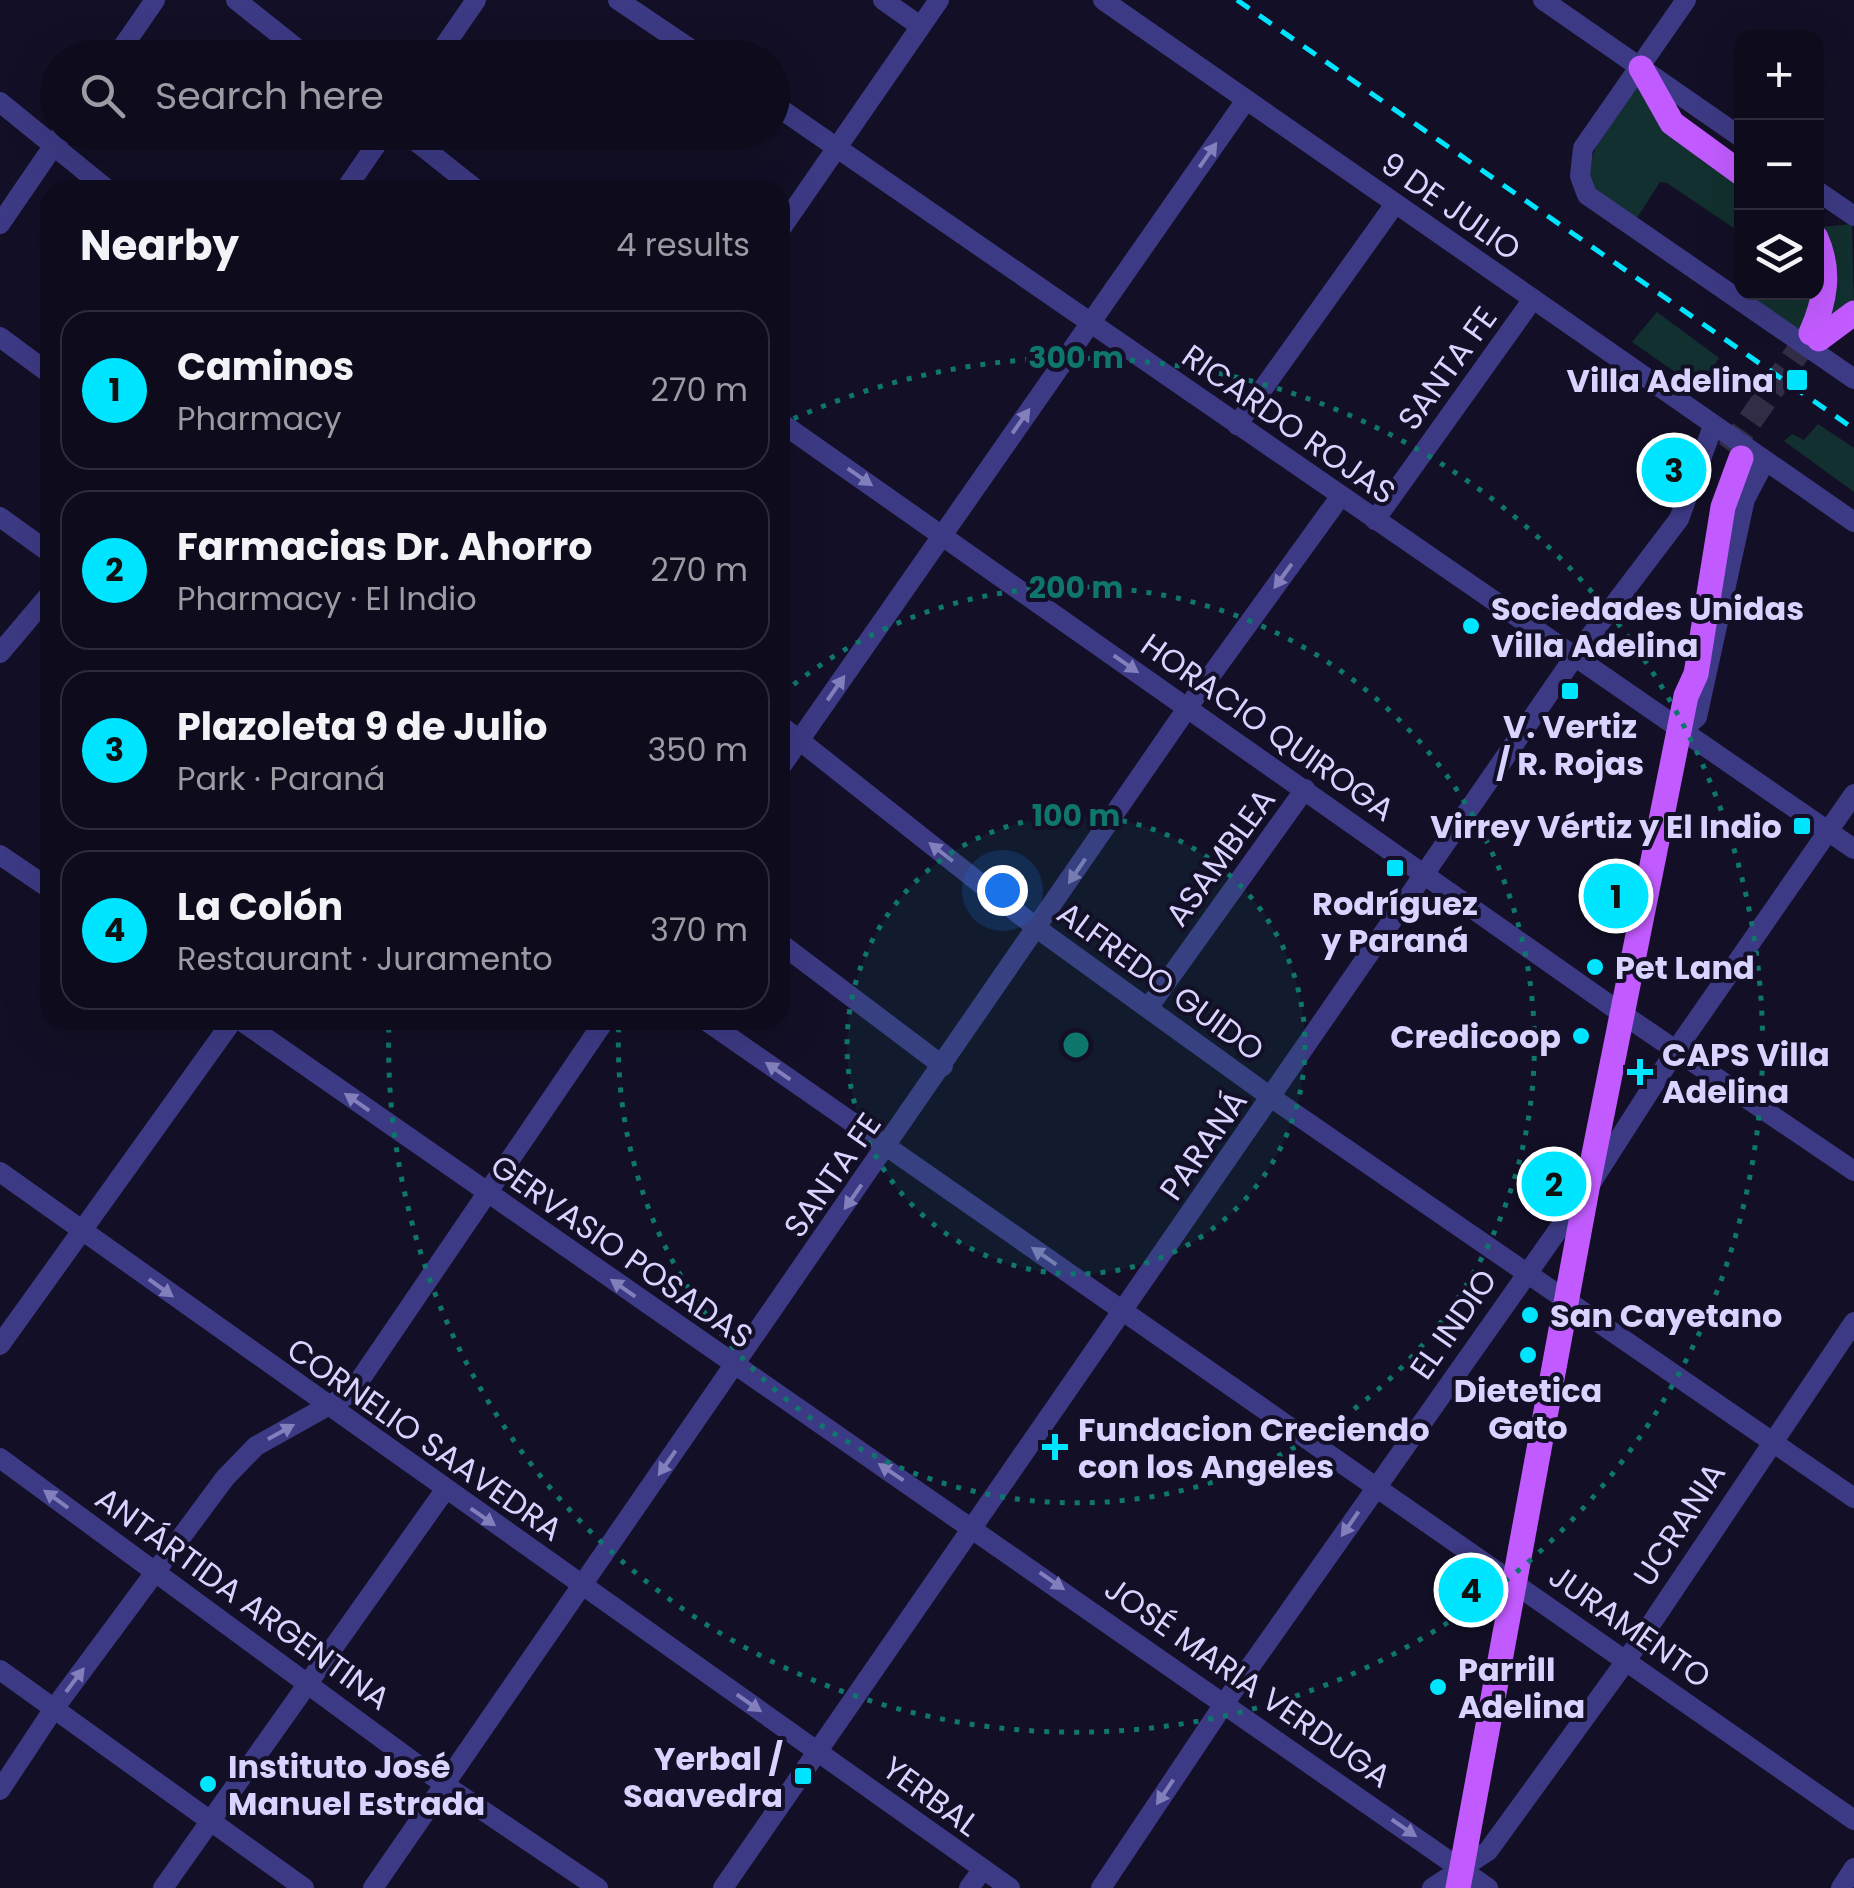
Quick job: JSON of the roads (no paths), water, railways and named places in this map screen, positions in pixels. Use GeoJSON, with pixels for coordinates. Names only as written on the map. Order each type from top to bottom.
{"type":"FeatureCollection","features":[{"type":"Feature","properties":{"kind":"main road"},"geometry":{"type":"LineString","coordinates":[[1641,68],[1672,122],[1734,168]]}},
{"type":"Feature","properties":{"kind":"main road"},"geometry":{"type":"LineString","coordinates":[[1824,262],[1824,293]]}},
{"type":"Feature","properties":{"kind":"main road"},"geometry":{"type":"LineString","coordinates":[[1822,300],[1815,336],[1854,313]]}},
{"type":"Feature","properties":{"kind":"main road"},"geometry":{"type":"LineString","coordinates":[[1460,1879],[1621,1013],[1686,696],[1696,674],[1723,508],[1745,457]]}},
{"type":"Feature","properties":{"kind":"street"},"geometry":{"type":"LineString","coordinates":[[127,40],[155,0]]}},
{"type":"Feature","properties":{"kind":"street"},"geometry":{"type":"LineString","coordinates":[[236,0],[286,40]]}},
{"type":"Feature","properties":{"kind":"street"},"geometry":{"type":"LineString","coordinates":[[448,40],[476,0]]}},
{"type":"Feature","properties":{"kind":"street"},"geometry":{"type":"LineString","coordinates":[[618,0],[677,40]]}},
{"type":"Feature","properties":{"kind":"street"},"geometry":{"type":"LineString","coordinates":[[883,0],[920,26]]}},
{"type":"Feature","properties":{"kind":"street"},"geometry":{"type":"LineString","coordinates":[[790,215],[939,0]]}},
{"type":"Feature","properties":{"kind":"street","name":"9 DE JULIO"},"geometry":{"type":"LineString","coordinates":[[1103,0],[1713,426],[1745,457],[1854,522]]}},
{"type":"Feature","properties":{"kind":"street"},"geometry":{"type":"LineString","coordinates":[[1543,0],[1734,132]]}},
{"type":"Feature","properties":{"kind":"street"},"geometry":{"type":"LineString","coordinates":[[1686,0],[1583,148],[1580,164],[1587,195],[1854,379]]}},
{"type":"Feature","properties":{"kind":"street"},"geometry":{"type":"LineString","coordinates":[[790,753],[1246,100]]}},
{"type":"Feature","properties":{"kind":"street"},"geometry":{"type":"LineString","coordinates":[[0,102],[40,128]]}},
{"type":"Feature","properties":{"kind":"street","name":"RICARDO ROJAS"},"geometry":{"type":"LineString","coordinates":[[790,115],[1854,849]]}},
{"type":"Feature","properties":{"kind":"street"},"geometry":{"type":"LineString","coordinates":[[0,224],[51,150]]}},
{"type":"Feature","properties":{"kind":"street"},"geometry":{"type":"LineString","coordinates":[[68,150],[98,180]]}},
{"type":"Feature","properties":{"kind":"street"},"geometry":{"type":"LineString","coordinates":[[352,180],[373,150]]}},
{"type":"Feature","properties":{"kind":"street"},"geometry":{"type":"LineString","coordinates":[[426,150],[464,180]]}},
{"type":"Feature","properties":{"kind":"street"},"geometry":{"type":"LineString","coordinates":[[1824,195],[1854,216]]}},
{"type":"Feature","properties":{"kind":"street"},"geometry":{"type":"LineString","coordinates":[[1237,425],[1396,204]]}},
{"type":"Feature","properties":{"kind":"street","name":"SANTA FE"},"geometry":{"type":"LineString","coordinates":[[1375,520],[1532,299]]}},
{"type":"Feature","properties":{"kind":"street"},"geometry":{"type":"LineString","coordinates":[[0,336],[40,366]]}},
{"type":"Feature","properties":{"kind":"street","name":"PARANÁ"},"geometry":{"type":"LineString","coordinates":[[723,1888],[1576,656],[1679,519],[1713,426]]}},
{"type":"Feature","properties":{"kind":"street","name":"HORACIO QUIROGA"},"geometry":{"type":"LineString","coordinates":[[790,429],[1621,1013],[1854,1171]]}},
{"type":"Feature","properties":{"kind":"street"},"geometry":{"type":"LineString","coordinates":[[1680,732],[1698,716],[1745,498],[1745,457]]}},
{"type":"Feature","properties":{"kind":"street","name":"SANTA FE"},"geometry":{"type":"LineString","coordinates":[[373,1888],[580,1586],[736,1368],[1188,707],[1340,497]]}},
{"type":"Feature","properties":{"kind":"street"},"geometry":{"type":"LineString","coordinates":[[0,517],[40,547]]}},
{"type":"Feature","properties":{"kind":"street"},"geometry":{"type":"LineString","coordinates":[[0,653],[40,606]]}},
{"type":"Feature","properties":{"kind":"street","name":"ALFREDO GUIDO"},"geometry":{"type":"LineString","coordinates":[[790,733],[1038,928],[1272,1098],[1854,1498]]}},
{"type":"Feature","properties":{"kind":"street","name":"ASAMBLEA"},"geometry":{"type":"LineString","coordinates":[[1148,1008],[1306,789]]}},
{"type":"Feature","properties":{"kind":"street","name":"EL INDIO"},"geometry":{"type":"LineString","coordinates":[[1101,1888],[1226,1702],[1587,1189],[1676,1050],[1854,794]]}},
{"type":"Feature","properties":{"kind":"street"},"geometry":{"type":"LineString","coordinates":[[0,854],[40,882]]}},
{"type":"Feature","properties":{"kind":"street"},"geometry":{"type":"LineString","coordinates":[[790,951],[943,1066]]}},
{"type":"Feature","properties":{"kind":"street"},"geometry":{"type":"LineString","coordinates":[[0,1345],[230,1030]]}},
{"type":"Feature","properties":{"kind":"street","name":"GERVASIO POSADAS"},"geometry":{"type":"LineString","coordinates":[[251,1030],[736,1368],[972,1526]]}},
{"type":"Feature","properties":{"kind":"street"},"geometry":{"type":"LineString","coordinates":[[0,1790],[52,1710],[225,1478],[256,1446],[351,1393],[598,1030]]}},
{"type":"Feature","properties":{"kind":"street","name":"JURAMENTO"},"geometry":{"type":"LineString","coordinates":[[719,1030],[1854,1820]]}},
{"type":"Feature","properties":{"kind":"street","name":"CORNELIO SAAVEDRA"},"geometry":{"type":"LineString","coordinates":[[0,1172],[817,1751]]}},
{"type":"Feature","properties":{"kind":"street","name":"UCRANIA"},"geometry":{"type":"LineString","coordinates":[[1432,1888],[1460,1879],[1488,1851],[1626,1660],[1770,1441],[1854,1322]]}},
{"type":"Feature","properties":{"kind":"street","name":"ANTÁRTIDA ARGENTINA"},"geometry":{"type":"LineString","coordinates":[[0,1458],[444,1785],[598,1888]]}},
{"type":"Feature","properties":{"kind":"street"},"geometry":{"type":"LineString","coordinates":[[163,1888],[445,1490]]}},
{"type":"Feature","properties":{"kind":"street","name":"JOSÉ MARIA VERDUGA"},"geometry":{"type":"LineString","coordinates":[[972,1526],[1226,1702],[1460,1879],[1488,1888]]}},
{"type":"Feature","properties":{"kind":"street"},"geometry":{"type":"LineString","coordinates":[[0,1670],[304,1888]]}},
{"type":"Feature","properties":{"kind":"street","name":"YERBAL"},"geometry":{"type":"LineString","coordinates":[[817,1751],[1010,1888]]}},
{"type":"Feature","properties":{"kind":"street"},"geometry":{"type":"LineString","coordinates":[[1841,1888],[1854,1868]]}},
{"type":"Feature","properties":{"kind":"street"},"geometry":{"type":"LineString","coordinates":[[969,1888],[982,1870]]}},
{"type":"Feature","properties":{"kind":"tunnel"},"geometry":{"type":"LineString","coordinates":[[1729,451],[1811,333]]}},
{"type":"Feature","properties":{"kind":"railway"},"geometry":{"type":"LineString","coordinates":[[1237,0],[1854,429]]}},
{"type":"Feature","properties":{"kind":"place","name":"Villa Adelina"},"geometry":{"type":"Point","coordinates":[1797,380]}},
{"type":"Feature","properties":{"kind":"place","name":"Plazoleta 9 de Julio"},"geometry":{"type":"Point","coordinates":[1674,470]}},
{"type":"Feature","properties":{"kind":"place","name":"Sociedades Unidas Villa Adelina"},"geometry":{"type":"Point","coordinates":[1471,626]}},
{"type":"Feature","properties":{"kind":"place","name":"V. Vertiz / R. Rojas"},"geometry":{"type":"Point","coordinates":[1570,691]}},
{"type":"Feature","properties":{"kind":"place","name":"Virrey Vértiz y El Indio"},"geometry":{"type":"Point","coordinates":[1802,826]}},
{"type":"Feature","properties":{"kind":"place","name":"Rodríguez y Paraná"},"geometry":{"type":"Point","coordinates":[1395,868]}},
{"type":"Feature","properties":{"kind":"place","name":"Caminos"},"geometry":{"type":"Point","coordinates":[1616,896]}},
{"type":"Feature","properties":{"kind":"place","name":"Pet Land"},"geometry":{"type":"Point","coordinates":[1595,967]}},
{"type":"Feature","properties":{"kind":"place","name":"Credicoop"},"geometry":{"type":"Point","coordinates":[1581,1036]}},
{"type":"Feature","properties":{"kind":"place","name":"CAPS Villa Adelina"},"geometry":{"type":"Point","coordinates":[1640,1072]}},
{"type":"Feature","properties":{"kind":"place","name":"Farmacias Dr. Ahorro"},"geometry":{"type":"Point","coordinates":[1554,1184]}},
{"type":"Feature","properties":{"kind":"place","name":"San Cayetano"},"geometry":{"type":"Point","coordinates":[1530,1315]}},
{"type":"Feature","properties":{"kind":"place","name":"Dietetica Gato"},"geometry":{"type":"Point","coordinates":[1528,1355]}},
{"type":"Feature","properties":{"kind":"place","name":"Fundacion Creciendo con los Angeles"},"geometry":{"type":"Point","coordinates":[1055,1447]}},
{"type":"Feature","properties":{"kind":"place","name":"La Colón"},"geometry":{"type":"Point","coordinates":[1471,1590]}},
{"type":"Feature","properties":{"kind":"place","name":"Parrill Adelina"},"geometry":{"type":"Point","coordinates":[1438,1687]}},
{"type":"Feature","properties":{"kind":"place","name":"Yerbal / Saavedra"},"geometry":{"type":"Point","coordinates":[803,1776]}},
{"type":"Feature","properties":{"kind":"place","name":"Instituto José Manuel Estrada"},"geometry":{"type":"Point","coordinates":[208,1784]}}]}
